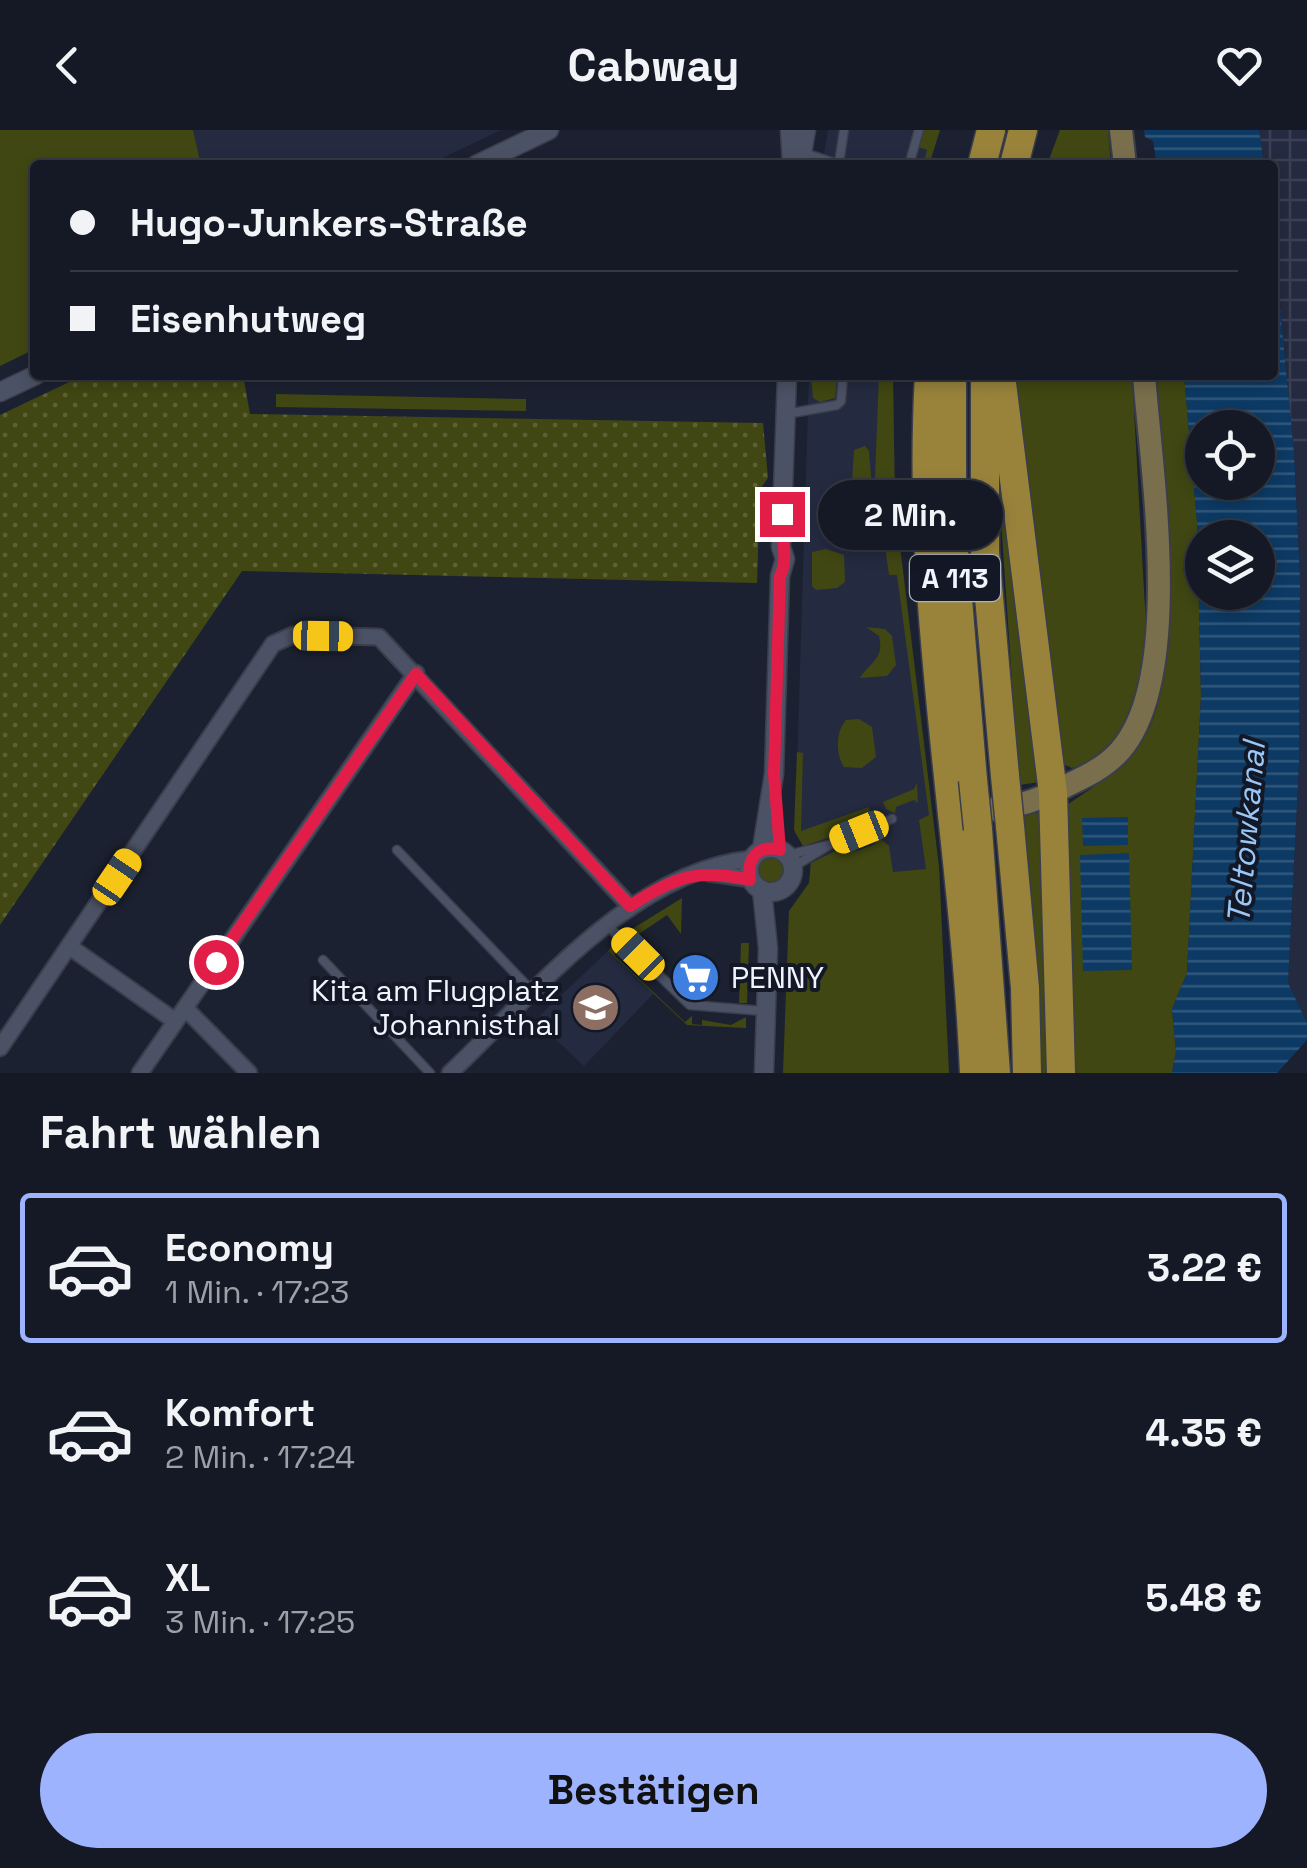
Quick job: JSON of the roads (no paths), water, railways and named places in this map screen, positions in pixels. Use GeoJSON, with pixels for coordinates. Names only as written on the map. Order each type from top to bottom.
{"type":"FeatureCollection","features":[{"type":"Feature","properties":{"kind":"highway"},"geometry":{"type":"LineString","coordinates":[[983,160],[991,130]]}},
{"type":"Feature","properties":{"kind":"highway"},"geometry":{"type":"LineString","coordinates":[[1015,160],[1022,130]]}},
{"type":"Feature","properties":{"kind":"highway"},"geometry":{"type":"LineString","coordinates":[[928,380],[927,527],[974,1073]]}},
{"type":"Feature","properties":{"kind":"highway","name":"A 113"},"geometry":{"type":"LineString","coordinates":[[952,380],[952,527],[996,1073]]}},
{"type":"Feature","properties":{"kind":"highway","name":"A 113"},"geometry":{"type":"LineString","coordinates":[[984,380],[985,552],[1025,988],[1027,1073]]}},
{"type":"Feature","properties":{"kind":"highway"},"geometry":{"type":"LineString","coordinates":[[1002,380],[1053,793],[1061,1073]]}},
{"type":"Feature","properties":{"kind":"main road"},"geometry":{"type":"LineString","coordinates":[[1121,130],[1124,160]]}},
{"type":"Feature","properties":{"kind":"main road"},"geometry":{"type":"LineString","coordinates":[[952,806],[962,798],[1029,791],[1053,793],[1094,772],[1117,754],[1144,710],[1154,678],[1158,611],[1144,380]]}},
{"type":"Feature","properties":{"kind":"street"},"geometry":{"type":"LineString","coordinates":[[486,160],[549,130]]}},
{"type":"Feature","properties":{"kind":"street"},"geometry":{"type":"LineString","coordinates":[[790,130],[798,160]]}},
{"type":"Feature","properties":{"kind":"street"},"geometry":{"type":"LineString","coordinates":[[798,160],[806,130]]}},
{"type":"Feature","properties":{"kind":"street"},"geometry":{"type":"LineString","coordinates":[[0,392],[30,378]]}},
{"type":"Feature","properties":{"kind":"street"},"geometry":{"type":"LineString","coordinates":[[764,1073],[768,948],[764,887],[775,856],[780,576],[775,565],[780,547],[787,380]]}},
{"type":"Feature","properties":{"kind":"street"},"geometry":{"type":"LineString","coordinates":[[0,1048],[273,644],[293,635],[379,637],[630,906]]}},
{"type":"Feature","properties":{"kind":"street"},"geometry":{"type":"LineString","coordinates":[[140,1073],[416,674]]}},
{"type":"Feature","properties":{"kind":"street"},"geometry":{"type":"LineString","coordinates":[[450,1073],[630,906],[658,888],[705,872],[775,856]]}},
{"type":"Feature","properties":{"kind":"street"},"geometry":{"type":"LineString","coordinates":[[705,872],[764,887],[792,879],[775,856]]}},
{"type":"Feature","properties":{"kind":"street"},"geometry":{"type":"LineString","coordinates":[[70,948],[180,1014],[250,1073]]}},
{"type":"Feature","properties":{"kind":"lane"},"geometry":{"type":"LineString","coordinates":[[840,160],[844,130]]}},
{"type":"Feature","properties":{"kind":"lane"},"geometry":{"type":"LineString","coordinates":[[910,160],[919,130]]}},
{"type":"Feature","properties":{"kind":"lane"},"geometry":{"type":"LineString","coordinates":[[786,414],[806,414],[837,405],[841,402],[842,380]]}},
{"type":"Feature","properties":{"kind":"lane"},"geometry":{"type":"LineString","coordinates":[[775,856],[829,845],[892,819]]}},
{"type":"Feature","properties":{"kind":"lane"},"geometry":{"type":"LineString","coordinates":[[397,850],[534,993]]}},
{"type":"Feature","properties":{"kind":"lane"},"geometry":{"type":"LineString","coordinates":[[607,925],[690,1005],[766,1011]]}},
{"type":"Feature","properties":{"kind":"lane"},"geometry":{"type":"LineString","coordinates":[[323,960],[430,1073]]}},
{"type":"Feature","properties":{"kind":"water"},"geometry":{"type":"Polygon","coordinates":[[[1144,130],[1259,130],[1263,160],[1156,160],[1153,141],[1145,137],[1144,130]]]}},
{"type":"Feature","properties":{"kind":"water","name":"Teltowkanal"},"geometry":{"type":"Polygon","coordinates":[[[1278,287],[1294,453],[1300,577],[1299,763],[1288,983],[1307,1023],[1307,1040],[1277,1073],[1172,1073],[1176,1052],[1172,1009],[1187,973],[1201,696],[1199,610],[1275,610],[1275,520],[1197,520],[1195,500],[1275,500],[1275,410],[1187,410],[1184,380],[1278,380],[1278,287]]]}},
{"type":"Feature","properties":{"kind":"water"},"geometry":{"type":"Polygon","coordinates":[[[1128,817],[1128,845],[1083,846],[1082,818],[1128,817]]]}},
{"type":"Feature","properties":{"kind":"water"},"geometry":{"type":"Polygon","coordinates":[[[1129,853],[1132,970],[1083,971],[1080,855],[1129,853]]]}},
{"type":"Feature","properties":{"kind":"place","name":"PENNY"},"geometry":{"type":"Point","coordinates":[696,977]}},
{"type":"Feature","properties":{"kind":"place","name":"Kita am Flugplatz Johannisthal"},"geometry":{"type":"Point","coordinates":[595,1007]}}]}
